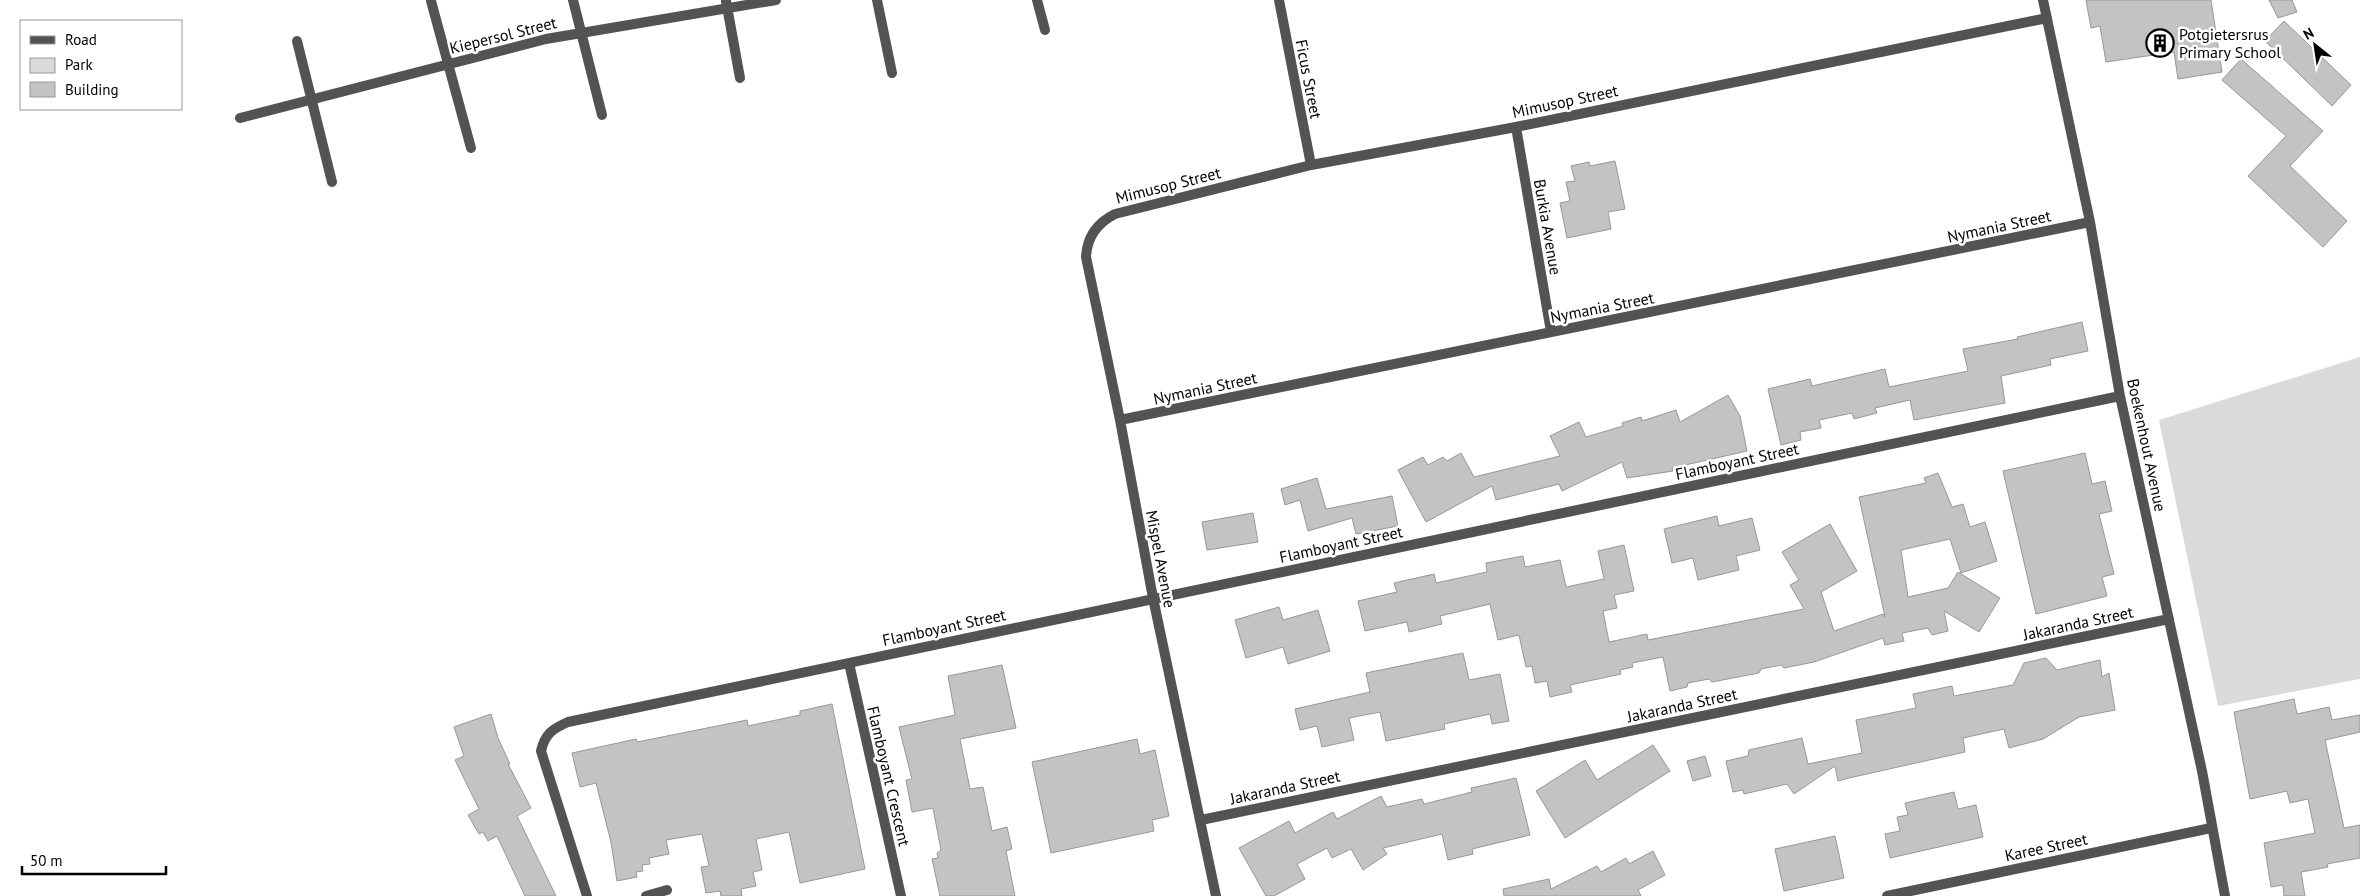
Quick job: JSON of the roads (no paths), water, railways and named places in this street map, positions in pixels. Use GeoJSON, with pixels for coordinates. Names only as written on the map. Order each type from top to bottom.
{"type":"FeatureCollection","features":[{"type":"Feature","properties":{"kind":"street"},"geometry":{"type":"LineString","coordinates":[[573,0],[602,115]]}},
{"type":"Feature","properties":{"kind":"street","name":"Kiepersol Street"},"geometry":{"type":"LineString","coordinates":[[240,118],[581,32],[727,3],[776,0]]}},
{"type":"Feature","properties":{"kind":"street"},"geometry":{"type":"LineString","coordinates":[[877,0],[892,73]]}},
{"type":"Feature","properties":{"kind":"street"},"geometry":{"type":"LineString","coordinates":[[1037,0],[1045,30]]}},
{"type":"Feature","properties":{"kind":"street","name":"Ficus Street"},"geometry":{"type":"LineString","coordinates":[[1279,0],[1311,165]]}},
{"type":"Feature","properties":{"kind":"street","name":"Boekenhout Avenue"},"geometry":{"type":"LineString","coordinates":[[2043,0],[2090,222],[2120,396],[2202,771],[2225,896]]}},
{"type":"Feature","properties":{"kind":"street"},"geometry":{"type":"LineString","coordinates":[[431,1],[471,148]]}},
{"type":"Feature","properties":{"kind":"street"},"geometry":{"type":"LineString","coordinates":[[727,3],[740,78]]}},
{"type":"Feature","properties":{"kind":"street","name":"Mimusop Street"},"geometry":{"type":"LineString","coordinates":[[1095,229],[1115,214],[1311,165],[1516,127],[2047,18]]}},
{"type":"Feature","properties":{"kind":"street"},"geometry":{"type":"LineString","coordinates":[[297,41],[332,182]]}},
{"type":"Feature","properties":{"kind":"street","name":"Burkia Avenue"},"geometry":{"type":"LineString","coordinates":[[1516,127],[1551,332]]}},
{"type":"Feature","properties":{"kind":"street","name":"Nymania Street"},"geometry":{"type":"LineString","coordinates":[[1120,420],[1551,332],[1808,282],[2090,222]]}},
{"type":"Feature","properties":{"kind":"street","name":"Mispel Avenue"},"geometry":{"type":"LineString","coordinates":[[1095,229],[1087,244],[1086,257],[1120,420],[1153,598],[1216,896]]}},
{"type":"Feature","properties":{"kind":"street","name":"Flamboyant Street"},"geometry":{"type":"LineString","coordinates":[[587,896],[541,751],[544,738],[552,728],[568,722],[2120,396]]}},
{"type":"Feature","properties":{"kind":"street","name":"Jakaranda Street"},"geometry":{"type":"LineString","coordinates":[[1201,820],[2169,619]]}},
{"type":"Feature","properties":{"kind":"street","name":"Flamboyant Crescent"},"geometry":{"type":"LineString","coordinates":[[849,663],[900,896]]}},
{"type":"Feature","properties":{"kind":"street","name":"Karee Street"},"geometry":{"type":"LineString","coordinates":[[1887,896],[2211,828]]}},
{"type":"Feature","properties":{"kind":"street"},"geometry":{"type":"LineString","coordinates":[[646,896],[667,890]]}},
{"type":"Feature","properties":{"kind":"place","name":"Potgietersrus Primary School"},"geometry":{"type":"Point","coordinates":[2160,43]}}]}
